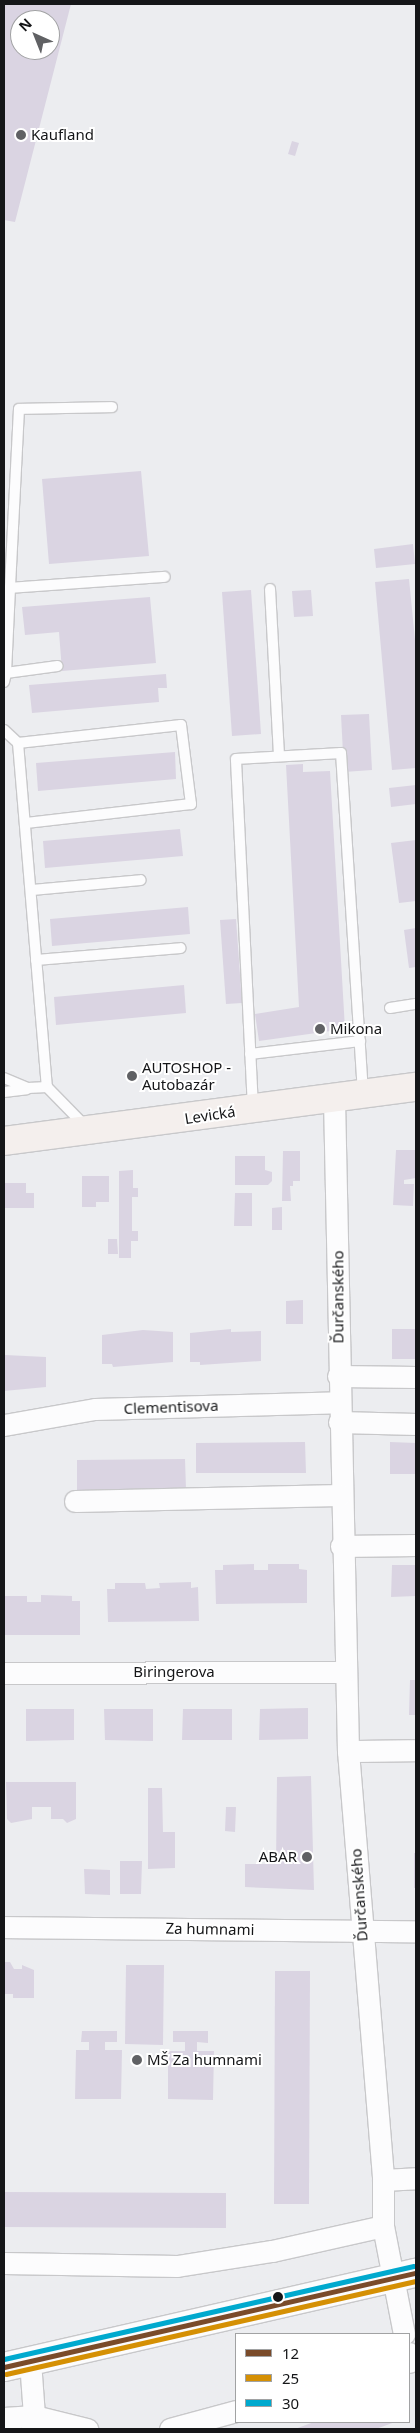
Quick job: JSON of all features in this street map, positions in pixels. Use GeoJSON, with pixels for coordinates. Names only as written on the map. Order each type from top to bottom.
{"type":"FeatureCollection","features":[{"type":"Feature","properties":{"kind":"main road","name":"Levická"},"geometry":{"type":"LineString","coordinates":[[4,1141],[416,1087]]}},
{"type":"Feature","properties":{"kind":"street","name":"Ďurčanského"},"geometry":{"type":"LineString","coordinates":[[334,1098],[341,1546],[348,1751],[383,2180],[383,2226],[405,2276],[404,2333]]}},
{"type":"Feature","properties":{"kind":"street"},"geometry":{"type":"LineString","coordinates":[[338,1376],[416,1377]]}},
{"type":"Feature","properties":{"kind":"street","name":"Clementisova"},"geometry":{"type":"LineString","coordinates":[[4,1425],[95,1409],[339,1412],[416,1424]]}},
{"type":"Feature","properties":{"kind":"street"},"geometry":{"type":"LineString","coordinates":[[75,1501],[340,1495]]}},
{"type":"Feature","properties":{"kind":"street"},"geometry":{"type":"LineString","coordinates":[[341,1546],[416,1546]]}},
{"type":"Feature","properties":{"kind":"street","name":"Biringerova"},"geometry":{"type":"LineString","coordinates":[[4,1673],[344,1672]]}},
{"type":"Feature","properties":{"kind":"street"},"geometry":{"type":"LineString","coordinates":[[348,1751],[416,1750]]}},
{"type":"Feature","properties":{"kind":"street","name":"Za humnami"},"geometry":{"type":"LineString","coordinates":[[4,1927],[362,1933],[416,1931]]}},
{"type":"Feature","properties":{"kind":"street"},"geometry":{"type":"LineString","coordinates":[[383,2180],[416,2178]]}},
{"type":"Feature","properties":{"kind":"street"},"geometry":{"type":"LineString","coordinates":[[4,2263],[177,2266],[272,2250],[383,2226]]}},
{"type":"Feature","properties":{"kind":"street"},"geometry":{"type":"LineString","coordinates":[[33,2423],[17,2364],[405,2276]]}},
{"type":"Feature","properties":{"kind":"street"},"geometry":{"type":"LineString","coordinates":[[170,2429],[235,2411]]}},
{"type":"Feature","properties":{"kind":"street"},"geometry":{"type":"LineString","coordinates":[[4,2418],[87,2429]]}},
{"type":"Feature","properties":{"kind":"lane"},"geometry":{"type":"LineString","coordinates":[[58,666],[5,678],[19,409],[112,408]]}},
{"type":"Feature","properties":{"kind":"lane"},"geometry":{"type":"LineString","coordinates":[[10,588],[165,577]]}},
{"type":"Feature","properties":{"kind":"lane"},"geometry":{"type":"LineString","coordinates":[[270,589],[279,756]]}},
{"type":"Feature","properties":{"kind":"lane"},"geometry":{"type":"LineString","coordinates":[[18,743],[181,725],[191,804],[26,823]]}},
{"type":"Feature","properties":{"kind":"lane"},"geometry":{"type":"LineString","coordinates":[[4,730],[18,743],[32,890],[47,1087],[89,1129]]}},
{"type":"Feature","properties":{"kind":"lane"},"geometry":{"type":"LineString","coordinates":[[253,1109],[236,760],[341,753],[364,1094]]}},
{"type":"Feature","properties":{"kind":"lane"},"geometry":{"type":"LineString","coordinates":[[32,890],[141,880]]}},
{"type":"Feature","properties":{"kind":"lane"},"geometry":{"type":"LineString","coordinates":[[36,960],[182,948]]}},
{"type":"Feature","properties":{"kind":"lane"},"geometry":{"type":"LineString","coordinates":[[390,1008],[416,1004]]}},
{"type":"Feature","properties":{"kind":"lane"},"geometry":{"type":"LineString","coordinates":[[250,1054],[360,1040]]}},
{"type":"Feature","properties":{"kind":"lane"},"geometry":{"type":"LineString","coordinates":[[4,1078],[28,1088]]}},
{"type":"Feature","properties":{"kind":"lane"},"geometry":{"type":"LineString","coordinates":[[4,1092],[47,1087]]}},
{"type":"Feature","properties":{"kind":"building","name":"Kaufland"},"geometry":{"type":"Polygon","coordinates":[[[4,4],[71,4],[60,47],[60,10],[10,10],[10,60],[57,60],[15,222],[4,220],[4,4]]]}},
{"type":"Feature","properties":{"kind":"building"},"geometry":{"type":"Polygon","coordinates":[[[292,141],[299,143],[295,156],[288,154],[292,141]]]}},
{"type":"Feature","properties":{"kind":"building"},"geometry":{"type":"Polygon","coordinates":[[[141,471],[149,556],[49,564],[42,479],[141,471]]]}},
{"type":"Feature","properties":{"kind":"building"},"geometry":{"type":"Polygon","coordinates":[[[413,544],[415,564],[376,568],[374,549],[413,544]]]}},
{"type":"Feature","properties":{"kind":"building"},"geometry":{"type":"Polygon","coordinates":[[[409,579],[416,650],[416,768],[392,770],[375,582],[409,579]]]}},
{"type":"Feature","properties":{"kind":"building"},"geometry":{"type":"Polygon","coordinates":[[[251,590],[261,734],[232,736],[222,592],[251,590]]]}},
{"type":"Feature","properties":{"kind":"building"},"geometry":{"type":"Polygon","coordinates":[[[311,590],[313,616],[294,617],[292,591],[311,590]]]}},
{"type":"Feature","properties":{"kind":"building"},"geometry":{"type":"Polygon","coordinates":[[[150,597],[156,663],[62,671],[59,632],[25,635],[22,607],[150,597]]]}},
{"type":"Feature","properties":{"kind":"building"},"geometry":{"type":"Polygon","coordinates":[[[166,674],[167,688],[158,688],[159,702],[32,713],[29,685],[166,674]]]}},
{"type":"Feature","properties":{"kind":"building"},"geometry":{"type":"Polygon","coordinates":[[[369,714],[372,770],[344,772],[341,715],[369,714]]]}},
{"type":"Feature","properties":{"kind":"building"},"geometry":{"type":"Polygon","coordinates":[[[175,752],[176,779],[38,791],[36,763],[175,752]]]}},
{"type":"Feature","properties":{"kind":"building"},"geometry":{"type":"Polygon","coordinates":[[[303,764],[303,772],[330,771],[345,1029],[259,1041],[255,1014],[299,1007],[286,765],[303,764]]]}},
{"type":"Feature","properties":{"kind":"building"},"geometry":{"type":"Polygon","coordinates":[[[416,785],[416,804],[391,807],[389,788],[416,785]]]}},
{"type":"Feature","properties":{"kind":"building"},"geometry":{"type":"Polygon","coordinates":[[[180,829],[183,856],[45,868],[43,841],[180,829]]]}},
{"type":"Feature","properties":{"kind":"building"},"geometry":{"type":"Polygon","coordinates":[[[416,840],[416,901],[399,903],[391,843],[416,840]]]}},
{"type":"Feature","properties":{"kind":"building"},"geometry":{"type":"Polygon","coordinates":[[[188,907],[190,934],[52,946],[50,919],[188,907]]]}},
{"type":"Feature","properties":{"kind":"building"},"geometry":{"type":"Polygon","coordinates":[[[236,919],[242,1003],[226,1004],[220,920],[236,919]]]}},
{"type":"Feature","properties":{"kind":"building"},"geometry":{"type":"Polygon","coordinates":[[[416,928],[416,967],[409,968],[404,930],[416,928]]]}},
{"type":"Feature","properties":{"kind":"building"},"geometry":{"type":"Polygon","coordinates":[[[184,985],[186,1013],[56,1025],[54,997],[184,985]]]}},
{"type":"Feature","properties":{"kind":"building"},"geometry":{"type":"Polygon","coordinates":[[[396,1150],[416,1150],[416,1178],[404,1180],[404,1184],[414,1184],[413,1206],[393,1205],[396,1150]]]}},
{"type":"Feature","properties":{"kind":"building"},"geometry":{"type":"Polygon","coordinates":[[[283,1151],[300,1151],[300,1181],[293,1181],[293,1186],[290,1186],[291,1201],[282,1201],[283,1151]]]}},
{"type":"Feature","properties":{"kind":"building"},"geometry":{"type":"Polygon","coordinates":[[[235,1156],[265,1156],[265,1170],[272,1172],[272,1181],[268,1185],[235,1185],[235,1156]]]}},
{"type":"Feature","properties":{"kind":"building"},"geometry":{"type":"Polygon","coordinates":[[[133,1170],[133,1188],[138,1188],[138,1197],[132,1197],[132,1231],[138,1231],[138,1241],[131,1241],[131,1258],[119,1258],[119,1171],[133,1170]]]}},
{"type":"Feature","properties":{"kind":"building"},"geometry":{"type":"Polygon","coordinates":[[[82,1176],[109,1176],[109,1202],[96,1202],[96,1207],[82,1207],[82,1176]]]}},
{"type":"Feature","properties":{"kind":"building"},"geometry":{"type":"Polygon","coordinates":[[[4,1183],[26,1183],[26,1193],[34,1193],[34,1208],[4,1208],[4,1183]]]}},
{"type":"Feature","properties":{"kind":"building"},"geometry":{"type":"Polygon","coordinates":[[[235,1193],[252,1193],[252,1226],[234,1226],[235,1193]]]}},
{"type":"Feature","properties":{"kind":"building"},"geometry":{"type":"Polygon","coordinates":[[[282,1207],[282,1230],[272,1230],[272,1208],[282,1207]]]}},
{"type":"Feature","properties":{"kind":"building"},"geometry":{"type":"Polygon","coordinates":[[[108,1239],[117,1239],[118,1254],[108,1254],[108,1239]]]}},
{"type":"Feature","properties":{"kind":"building"},"geometry":{"type":"Polygon","coordinates":[[[303,1300],[303,1324],[286,1324],[286,1301],[303,1300]]]}},
{"type":"Feature","properties":{"kind":"building"},"geometry":{"type":"Polygon","coordinates":[[[231,1329],[231,1332],[261,1331],[261,1361],[200,1365],[200,1362],[190,1362],[190,1333],[231,1329]]]}},
{"type":"Feature","properties":{"kind":"building"},"geometry":{"type":"Polygon","coordinates":[[[392,1329],[416,1329],[416,1359],[392,1359],[392,1329]]]}},
{"type":"Feature","properties":{"kind":"building"},"geometry":{"type":"Polygon","coordinates":[[[143,1330],[173,1332],[173,1362],[113,1367],[112,1364],[102,1364],[102,1335],[143,1330]]]}},
{"type":"Feature","properties":{"kind":"building"},"geometry":{"type":"Polygon","coordinates":[[[5,1355],[46,1357],[46,1387],[4,1391],[5,1355]]]}},
{"type":"Feature","properties":{"kind":"building"},"geometry":{"type":"Polygon","coordinates":[[[305,1442],[306,1473],[196,1473],[196,1443],[305,1442]]]}},
{"type":"Feature","properties":{"kind":"building"},"geometry":{"type":"Polygon","coordinates":[[[390,1442],[416,1443],[416,1474],[390,1474],[390,1442]]]}},
{"type":"Feature","properties":{"kind":"building"},"geometry":{"type":"Polygon","coordinates":[[[185,1459],[186,1489],[77,1491],[77,1460],[185,1459]]]}},
{"type":"Feature","properties":{"kind":"building"},"geometry":{"type":"Polygon","coordinates":[[[254,1564],[254,1570],[268,1570],[268,1564],[299,1564],[299,1569],[307,1570],[307,1603],[216,1604],[215,1570],[223,1570],[223,1565],[254,1564]]]}},
{"type":"Feature","properties":{"kind":"building"},"geometry":{"type":"Polygon","coordinates":[[[392,1565],[416,1565],[416,1596],[391,1597],[392,1565]]]}},
{"type":"Feature","properties":{"kind":"building"},"geometry":{"type":"Polygon","coordinates":[[[191,1582],[191,1588],[198,1587],[199,1621],[108,1622],[107,1589],[115,1589],[115,1583],[145,1583],[146,1589],[160,1588],[159,1583],[191,1582]]]}},
{"type":"Feature","properties":{"kind":"building"},"geometry":{"type":"Polygon","coordinates":[[[41,1595],[72,1596],[72,1601],[80,1601],[80,1635],[4,1635],[4,1596],[27,1596],[27,1602],[41,1602],[41,1595]]]}},
{"type":"Feature","properties":{"kind":"building"},"geometry":{"type":"Polygon","coordinates":[[[410,1680],[416,1680],[416,1715],[409,1715],[410,1680]]]}},
{"type":"Feature","properties":{"kind":"building"},"geometry":{"type":"Polygon","coordinates":[[[308,1708],[308,1739],[259,1740],[260,1709],[308,1708]]]}},
{"type":"Feature","properties":{"kind":"building"},"geometry":{"type":"Polygon","coordinates":[[[26,1709],[74,1709],[74,1740],[26,1741],[26,1709]]]}},
{"type":"Feature","properties":{"kind":"building"},"geometry":{"type":"Polygon","coordinates":[[[104,1709],[153,1709],[153,1741],[105,1740],[104,1709]]]}},
{"type":"Feature","properties":{"kind":"building"},"geometry":{"type":"Polygon","coordinates":[[[183,1709],[232,1709],[232,1740],[182,1740],[183,1709]]]}},
{"type":"Feature","properties":{"kind":"building"},"geometry":{"type":"Polygon","coordinates":[[[311,1776],[314,1890],[245,1887],[245,1864],[276,1864],[277,1777],[311,1776]]]}},
{"type":"Feature","properties":{"kind":"building"},"geometry":{"type":"Polygon","coordinates":[[[6,1782],[76,1782],[76,1819],[67,1823],[63,1819],[51,1819],[51,1807],[32,1807],[32,1819],[11,1823],[7,1819],[6,1782]]]}},
{"type":"Feature","properties":{"kind":"building"},"geometry":{"type":"Polygon","coordinates":[[[148,1788],[162,1788],[163,1832],[175,1832],[175,1868],[148,1869],[148,1788]]]}},
{"type":"Feature","properties":{"kind":"building"},"geometry":{"type":"Polygon","coordinates":[[[226,1807],[236,1807],[235,1832],[225,1831],[226,1807]]]}},
{"type":"Feature","properties":{"kind":"building"},"geometry":{"type":"Polygon","coordinates":[[[414,1853],[416,1853],[416,1888],[414,1888],[414,1853]]]}},
{"type":"Feature","properties":{"kind":"building"},"geometry":{"type":"Polygon","coordinates":[[[120,1861],[142,1861],[141,1894],[120,1894],[120,1861]]]}},
{"type":"Feature","properties":{"kind":"building"},"geometry":{"type":"Polygon","coordinates":[[[84,1869],[110,1870],[110,1895],[85,1894],[84,1869]]]}},
{"type":"Feature","properties":{"kind":"building"},"geometry":{"type":"Polygon","coordinates":[[[4,1962],[10,1962],[14,1969],[22,1969],[22,1965],[34,1970],[34,1998],[13,1998],[13,1994],[4,1994],[4,1962]]]}},
{"type":"Feature","properties":{"kind":"building"},"geometry":{"type":"Polygon","coordinates":[[[126,1965],[164,1965],[163,2045],[125,2044],[126,1965]]]}},
{"type":"Feature","properties":{"kind":"building"},"geometry":{"type":"Polygon","coordinates":[[[275,1971],[310,1971],[309,2204],[274,2204],[275,1971]]]}},
{"type":"Feature","properties":{"kind":"building"},"geometry":{"type":"Polygon","coordinates":[[[82,2031],[117,2031],[117,2042],[105,2042],[105,2050],[122,2050],[121,2099],[75,2099],[76,2050],[89,2050],[89,2042],[81,2042],[82,2031]]]}},
{"type":"Feature","properties":{"kind":"building"},"geometry":{"type":"Polygon","coordinates":[[[173,2031],[208,2031],[208,2043],[197,2042],[197,2051],[214,2051],[213,2100],[168,2099],[168,2051],[185,2051],[185,2042],[173,2042],[173,2031]]]}},
{"type":"Feature","properties":{"kind":"building"},"geometry":{"type":"Polygon","coordinates":[[[4,2192],[226,2193],[226,2228],[4,2227],[4,2192]]]}},
{"type":"Feature","properties":{"kind":"building"},"geometry":{"type":"Polygon","coordinates":[[[311,2423],[392,2423],[376,2429],[295,2429],[311,2423]]]}},
{"type":"Feature","properties":{"kind":"transit line","name":"30"},"geometry":{"type":"LineString","coordinates":[[4,2359],[414,2266]]}},
{"type":"Feature","properties":{"kind":"transit line","name":"12"},"geometry":{"type":"LineString","coordinates":[[4,2367],[416,2273]]}},
{"type":"Feature","properties":{"kind":"transit line","name":"25"},"geometry":{"type":"LineString","coordinates":[[6,2374],[416,2281]]}},
{"type":"Feature","properties":{"kind":"place","name":"Kaufland"},"geometry":{"type":"Point","coordinates":[21,135]}},
{"type":"Feature","properties":{"kind":"place","name":"Mikona"},"geometry":{"type":"Point","coordinates":[320,1029]}},
{"type":"Feature","properties":{"kind":"place","name":"AUTOSHOP - Autobazár"},"geometry":{"type":"Point","coordinates":[132,1076]}},
{"type":"Feature","properties":{"kind":"place","name":"ABAR"},"geometry":{"type":"Point","coordinates":[307,1857]}},
{"type":"Feature","properties":{"kind":"place","name":"MŠ Za humnami"},"geometry":{"type":"Point","coordinates":[137,2060]}}]}
